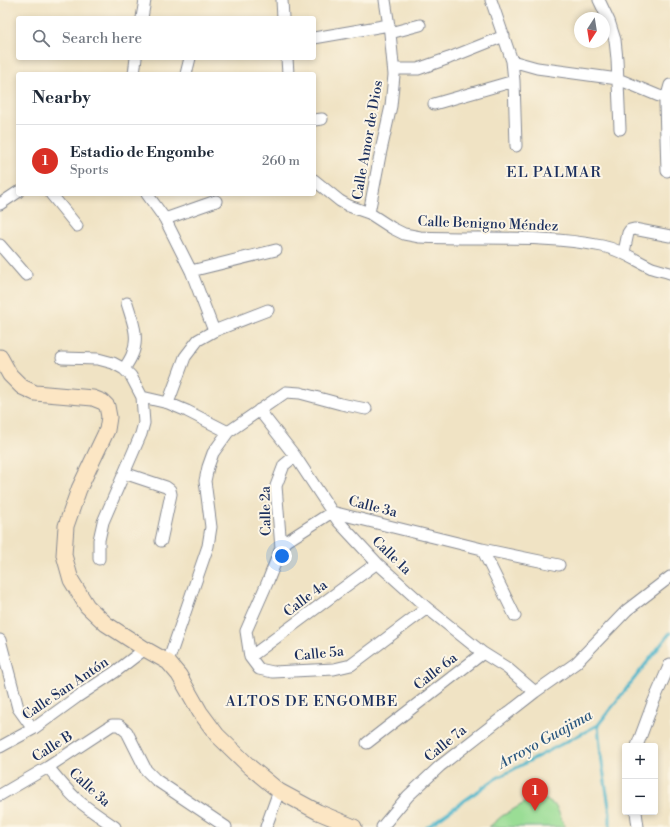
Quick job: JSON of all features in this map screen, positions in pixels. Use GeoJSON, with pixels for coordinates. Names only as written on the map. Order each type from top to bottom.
{"type":"FeatureCollection","features":[{"type":"Feature","properties":{"kind":"street"},"geometry":{"type":"LineString","coordinates":[[142,16],[145,0]]}},
{"type":"Feature","properties":{"kind":"street"},"geometry":{"type":"LineString","coordinates":[[282,0],[283,16]]}},
{"type":"Feature","properties":{"kind":"street","name":"Calle Amor de Dios"},"geometry":{"type":"LineString","coordinates":[[369,213],[391,106],[394,75],[385,0]]}},
{"type":"Feature","properties":{"kind":"street"},"geometry":{"type":"LineString","coordinates":[[491,0],[512,61],[516,146]]}},
{"type":"Feature","properties":{"kind":"street"},"geometry":{"type":"LineString","coordinates":[[599,0],[609,21],[615,40],[620,129]]}},
{"type":"Feature","properties":{"kind":"street"},"geometry":{"type":"LineString","coordinates":[[316,38],[420,25]]}},
{"type":"Feature","properties":{"kind":"street"},"geometry":{"type":"LineString","coordinates":[[394,69],[418,69],[504,36]]}},
{"type":"Feature","properties":{"kind":"street"},"geometry":{"type":"LineString","coordinates":[[134,72],[136,60]]}},
{"type":"Feature","properties":{"kind":"street"},"geometry":{"type":"LineString","coordinates":[[186,72],[190,60]]}},
{"type":"Feature","properties":{"kind":"street"},"geometry":{"type":"LineString","coordinates":[[287,60],[288,72]]}},
{"type":"Feature","properties":{"kind":"street"},"geometry":{"type":"LineString","coordinates":[[512,61],[537,68],[618,79],[666,98]]}},
{"type":"Feature","properties":{"kind":"street"},"geometry":{"type":"LineString","coordinates":[[434,104],[514,81]]}},
{"type":"Feature","properties":{"kind":"street"},"geometry":{"type":"LineString","coordinates":[[667,170],[665,103],[670,85]]}},
{"type":"Feature","properties":{"kind":"street","name":"Calle Benigno Méndez"},"geometry":{"type":"LineString","coordinates":[[316,182],[340,201],[369,213],[380,221],[404,234],[420,237],[552,239],[604,246],[624,252],[654,268],[670,273]]}},
{"type":"Feature","properties":{"kind":"street"},"geometry":{"type":"LineString","coordinates":[[0,204],[16,193]]}},
{"type":"Feature","properties":{"kind":"street"},"geometry":{"type":"LineString","coordinates":[[53,196],[76,226]]}},
{"type":"Feature","properties":{"kind":"street"},"geometry":{"type":"LineString","coordinates":[[149,196],[166,219],[191,271],[214,331]]}},
{"type":"Feature","properties":{"kind":"street"},"geometry":{"type":"LineString","coordinates":[[166,219],[216,201]]}},
{"type":"Feature","properties":{"kind":"street"},"geometry":{"type":"LineString","coordinates":[[624,252],[630,230],[634,229],[670,236]]}},
{"type":"Feature","properties":{"kind":"street"},"geometry":{"type":"LineString","coordinates":[[0,244],[26,274]]}},
{"type":"Feature","properties":{"kind":"street"},"geometry":{"type":"LineString","coordinates":[[191,271],[276,250]]}},
{"type":"Feature","properties":{"kind":"street"},"geometry":{"type":"LineString","coordinates":[[124,369],[132,355],[136,343],[136,334],[127,303]]}},
{"type":"Feature","properties":{"kind":"street"},"geometry":{"type":"LineString","coordinates":[[168,403],[185,358],[198,340],[214,331],[268,310]]}},
{"type":"Feature","properties":{"kind":"street"},"geometry":{"type":"LineString","coordinates":[[0,357],[10,375],[22,387],[35,393],[93,398],[103,402],[107,406],[109,417],[107,430],[79,489],[66,526],[64,555],[71,580],[87,606],[106,624],[168,662],[179,674],[200,712],[218,735],[250,767],[279,791],[318,812],[354,827]]}},
{"type":"Feature","properties":{"kind":"street"},"geometry":{"type":"LineString","coordinates":[[62,358],[98,359],[113,363],[124,369],[131,376],[142,397],[144,423],[141,434],[103,522],[99,540],[99,559]]}},
{"type":"Feature","properties":{"kind":"street"},"geometry":{"type":"LineString","coordinates":[[168,662],[208,546],[211,527],[206,481],[208,468],[213,453],[228,432],[286,392],[300,393],[366,409]]}},
{"type":"Feature","properties":{"kind":"street"},"geometry":{"type":"LineString","coordinates":[[142,397],[168,403],[228,432]]}},
{"type":"Feature","properties":{"kind":"street","name":"Calle 1a"},"geometry":{"type":"LineString","coordinates":[[259,410],[295,456],[338,520],[377,563],[427,608],[483,653],[507,668],[535,692]]}},
{"type":"Feature","properties":{"kind":"street","name":"Calle 2a"},"geometry":{"type":"LineString","coordinates":[[281,548],[276,486],[284,465],[295,456]]}},
{"type":"Feature","properties":{"kind":"street"},"geometry":{"type":"LineString","coordinates":[[124,473],[166,487],[170,490],[171,494],[161,541]]}},
{"type":"Feature","properties":{"kind":"street","name":"Calle 3a"},"geometry":{"type":"LineString","coordinates":[[250,657],[246,631],[281,548],[287,541],[332,512],[560,565]]}},
{"type":"Feature","properties":{"kind":"street"},"geometry":{"type":"LineString","coordinates":[[482,548],[515,616]]}},
{"type":"Feature","properties":{"kind":"street","name":"Calle 4a"},"geometry":{"type":"LineString","coordinates":[[250,657],[377,563]]}},
{"type":"Feature","properties":{"kind":"street"},"geometry":{"type":"LineString","coordinates":[[535,692],[576,663],[627,610],[670,577]]}},
{"type":"Feature","properties":{"kind":"street","name":"Calle 5a"},"geometry":{"type":"LineString","coordinates":[[250,657],[259,669],[274,672],[334,669],[351,665],[427,608]]}},
{"type":"Feature","properties":{"kind":"street"},"geometry":{"type":"LineString","coordinates":[[0,640],[18,708],[33,729]]}},
{"type":"Feature","properties":{"kind":"street","name":"Calle San Antón"},"geometry":{"type":"LineString","coordinates":[[0,747],[33,729],[115,672],[145,649]]}},
{"type":"Feature","properties":{"kind":"street","name":"Calle 6a"},"geometry":{"type":"LineString","coordinates":[[367,743],[483,653]]}},
{"type":"Feature","properties":{"kind":"street"},"geometry":{"type":"LineString","coordinates":[[638,743],[670,664]]}},
{"type":"Feature","properties":{"kind":"street","name":"Calle 7a"},"geometry":{"type":"LineString","coordinates":[[382,827],[408,796],[440,766],[535,692]]}},
{"type":"Feature","properties":{"kind":"street","name":"Calle B"},"geometry":{"type":"LineString","coordinates":[[0,794],[48,767],[112,725],[120,725],[128,732],[146,770],[156,780],[226,827]]}},
{"type":"Feature","properties":{"kind":"street","name":"Calle 3a"},"geometry":{"type":"LineString","coordinates":[[48,767],[79,801],[115,827]]}},
{"type":"Feature","properties":{"kind":"street"},"geometry":{"type":"LineString","coordinates":[[266,827],[279,791]]}},
{"type":"Feature","properties":{"kind":"street"},"geometry":{"type":"LineString","coordinates":[[636,815],[638,827]]}},
{"type":"Feature","properties":{"kind":"green space"},"geometry":{"type":"Polygon","coordinates":[[[538,795],[556,806],[565,827],[489,827],[502,816],[538,795]]]}},
{"type":"Feature","properties":{"kind":"waterway","name":"Arroyo Guajima"},"geometry":{"type":"LineString","coordinates":[[427,827],[495,779],[598,725],[670,633]]}},
{"type":"Feature","properties":{"kind":"waterway"},"geometry":{"type":"LineString","coordinates":[[598,725],[601,756],[610,813],[610,827]]}},
{"type":"Feature","properties":{"kind":"place","name":"Estadio de Engombe"},"geometry":{"type":"Point","coordinates":[535,811]}},
{"type":"Feature","properties":{"kind":"district","name":"EL PALMAR"},"geometry":{"type":"Point","coordinates":[554,172]}},
{"type":"Feature","properties":{"kind":"district","name":"ALTOS DE ENGOMBE"},"geometry":{"type":"Point","coordinates":[312,701]}}]}
